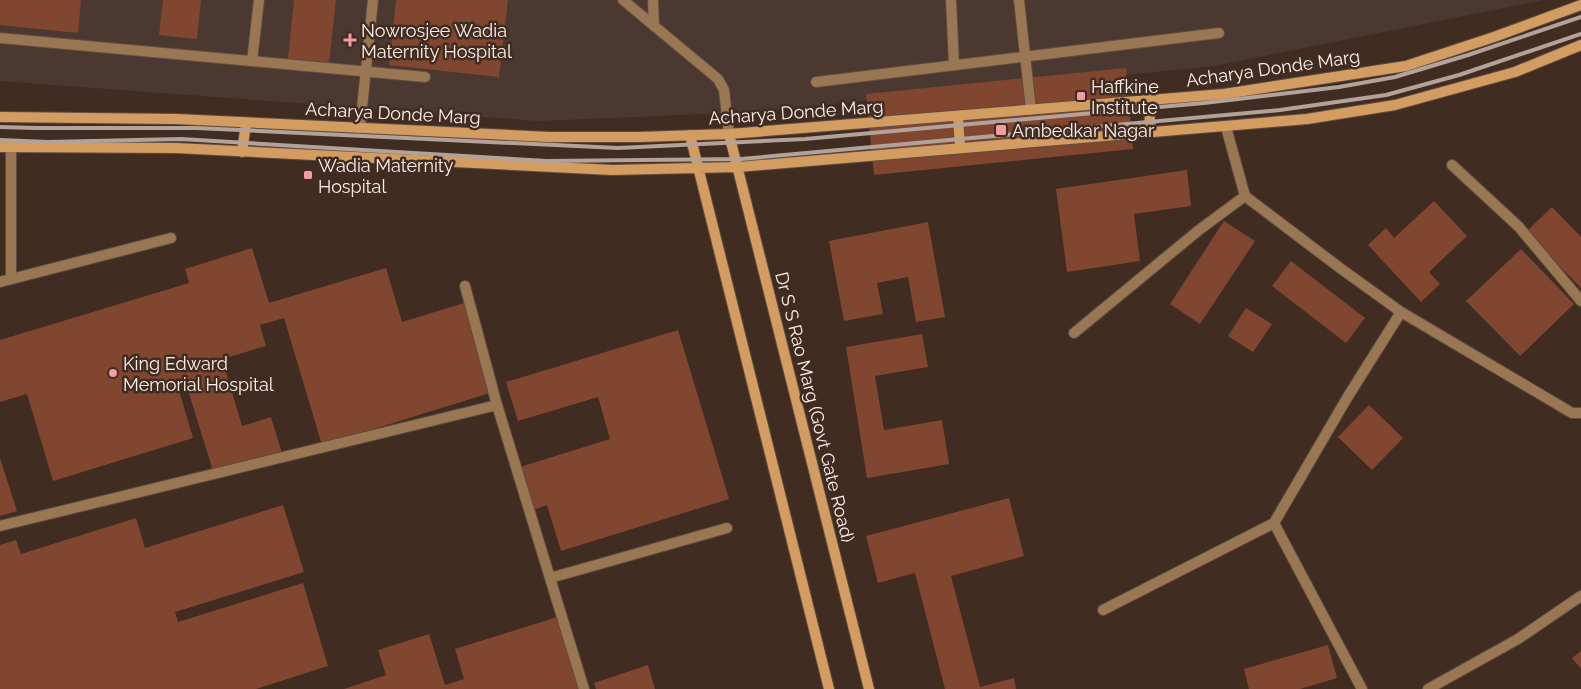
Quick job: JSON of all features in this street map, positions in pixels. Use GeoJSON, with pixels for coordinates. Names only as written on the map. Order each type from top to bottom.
{"type":"FeatureCollection","features":[{"type":"Feature","properties":{"kind":"main road","name":"Acharya Donde Marg"},"geometry":{"type":"LineString","coordinates":[[0,118],[176,119],[549,137],[729,134],[1224,94],[1406,66],[1494,37],[1581,5]]}},
{"type":"Feature","properties":{"kind":"main road"},"geometry":{"type":"LineString","coordinates":[[5,147],[176,148],[612,170],[738,167],[1307,119],[1396,105],[1514,72],[1581,45]]}},
{"type":"Feature","properties":{"kind":"main road"},"geometry":{"type":"LineString","coordinates":[[1148,100],[1151,132]]}},
{"type":"Feature","properties":{"kind":"main road"},"geometry":{"type":"LineString","coordinates":[[958,116],[960,148]]}},
{"type":"Feature","properties":{"kind":"main road"},"geometry":{"type":"LineString","coordinates":[[242,152],[246,123]]}},
{"type":"Feature","properties":{"kind":"main road","name":"Dr S S Rao Marg (Govt Gate Road)"},"geometry":{"type":"LineString","coordinates":[[729,134],[870,689]]}},
{"type":"Feature","properties":{"kind":"main road"},"geometry":{"type":"LineString","coordinates":[[690,135],[829,689]]}},
{"type":"Feature","properties":{"kind":"street"},"geometry":{"type":"LineString","coordinates":[[252,61],[259,0]]}},
{"type":"Feature","properties":{"kind":"street"},"geometry":{"type":"LineString","coordinates":[[360,128],[364,72],[373,0]]}},
{"type":"Feature","properties":{"kind":"street"},"geometry":{"type":"LineString","coordinates":[[623,0],[718,80],[724,90],[729,134]]}},
{"type":"Feature","properties":{"kind":"street"},"geometry":{"type":"LineString","coordinates":[[653,0],[654,26]]}},
{"type":"Feature","properties":{"kind":"street"},"geometry":{"type":"LineString","coordinates":[[951,0],[954,65]]}},
{"type":"Feature","properties":{"kind":"street"},"geometry":{"type":"LineString","coordinates":[[1018,0],[1031,110]]}},
{"type":"Feature","properties":{"kind":"street"},"geometry":{"type":"LineString","coordinates":[[816,82],[1218,33]]}},
{"type":"Feature","properties":{"kind":"street"},"geometry":{"type":"LineString","coordinates":[[0,38],[425,77]]}},
{"type":"Feature","properties":{"kind":"street"},"geometry":{"type":"LineString","coordinates":[[1226,127],[1245,196],[1401,312],[1572,412],[1581,413]]}},
{"type":"Feature","properties":{"kind":"street"},"geometry":{"type":"LineString","coordinates":[[5,147],[11,279]]}},
{"type":"Feature","properties":{"kind":"street"},"geometry":{"type":"LineString","coordinates":[[1452,165],[1519,227],[1581,301]]}},
{"type":"Feature","properties":{"kind":"street"},"geometry":{"type":"LineString","coordinates":[[1074,333],[1199,230],[1245,196]]}},
{"type":"Feature","properties":{"kind":"street"},"geometry":{"type":"LineString","coordinates":[[0,282],[171,238]]}},
{"type":"Feature","properties":{"kind":"street"},"geometry":{"type":"LineString","coordinates":[[464,286],[497,405],[584,689]]}},
{"type":"Feature","properties":{"kind":"street"},"geometry":{"type":"LineString","coordinates":[[1102,610],[1274,523],[1347,398],[1401,312]]}},
{"type":"Feature","properties":{"kind":"street"},"geometry":{"type":"LineString","coordinates":[[0,526],[497,405]]}},
{"type":"Feature","properties":{"kind":"street"},"geometry":{"type":"LineString","coordinates":[[1274,523],[1362,689]]}},
{"type":"Feature","properties":{"kind":"street"},"geometry":{"type":"LineString","coordinates":[[550,578],[728,528]]}},
{"type":"Feature","properties":{"kind":"street"},"geometry":{"type":"LineString","coordinates":[[1428,689],[1518,639],[1581,596]]}},
{"type":"Feature","properties":{"kind":"shaded area"},"geometry":{"type":"Polygon","coordinates":[[[0,0],[1544,0],[1214,66],[752,112],[539,121],[0,81],[0,0]]]}},
{"type":"Feature","properties":{"kind":"building"},"geometry":{"type":"Polygon","coordinates":[[[0,0],[81,0],[78,33],[0,25],[0,0]]]}},
{"type":"Feature","properties":{"kind":"building"},"geometry":{"type":"Polygon","coordinates":[[[163,0],[201,0],[197,39],[159,35],[163,0]]]}},
{"type":"Feature","properties":{"kind":"building"},"geometry":{"type":"Polygon","coordinates":[[[294,0],[336,0],[329,63],[288,59],[294,0]]]}},
{"type":"Feature","properties":{"kind":"building"},"geometry":{"type":"Polygon","coordinates":[[[396,0],[508,0],[499,77],[389,65],[396,0]]]}},
{"type":"Feature","properties":{"kind":"building"},"geometry":{"type":"Polygon","coordinates":[[[1126,68],[1133,149],[874,175],[866,94],[1126,68]]]}},
{"type":"Feature","properties":{"kind":"building"},"geometry":{"type":"Polygon","coordinates":[[[1187,170],[1191,206],[1134,214],[1140,261],[1067,272],[1056,189],[1187,170]]]}},
{"type":"Feature","properties":{"kind":"building"},"geometry":{"type":"Polygon","coordinates":[[[1434,201],[1467,236],[1429,272],[1440,284],[1421,302],[1368,245],[1386,228],[1394,238],[1434,201]]]}},
{"type":"Feature","properties":{"kind":"building"},"geometry":{"type":"Polygon","coordinates":[[[1552,207],[1581,237],[1581,288],[1526,232],[1552,207]]]}},
{"type":"Feature","properties":{"kind":"building"},"geometry":{"type":"Polygon","coordinates":[[[1224,221],[1255,241],[1200,324],[1170,304],[1224,221]]]}},
{"type":"Feature","properties":{"kind":"building"},"geometry":{"type":"Polygon","coordinates":[[[928,222],[945,317],[916,322],[908,277],[877,283],[883,314],[844,321],[829,241],[928,222]]]}},
{"type":"Feature","properties":{"kind":"building","name":"King Edward Memorial Hospital"},"geometry":{"type":"Polygon","coordinates":[[[252,248],[269,303],[386,268],[402,322],[464,303],[490,393],[322,445],[284,318],[260,325],[266,346],[222,359],[242,426],[271,417],[282,453],[214,474],[187,387],[179,390],[193,438],[53,481],[27,394],[0,402],[0,340],[189,283],[185,269],[252,248]]]}},
{"type":"Feature","properties":{"kind":"building"},"geometry":{"type":"Polygon","coordinates":[[[1521,249],[1574,304],[1520,356],[1466,301],[1521,249]]]}},
{"type":"Feature","properties":{"kind":"building"},"geometry":{"type":"Polygon","coordinates":[[[1291,261],[1365,318],[1346,343],[1272,286],[1291,261]]]}},
{"type":"Feature","properties":{"kind":"building"},"geometry":{"type":"Polygon","coordinates":[[[1246,308],[1272,324],[1253,352],[1228,336],[1246,308]]]}},
{"type":"Feature","properties":{"kind":"building"},"geometry":{"type":"Polygon","coordinates":[[[678,330],[729,499],[561,551],[547,505],[533,510],[520,467],[610,439],[598,397],[518,421],[506,382],[678,330]]]}},
{"type":"Feature","properties":{"kind":"building"},"geometry":{"type":"Polygon","coordinates":[[[922,334],[928,367],[875,376],[884,430],[942,420],[949,464],[867,478],[846,347],[922,334]]]}},
{"type":"Feature","properties":{"kind":"building"},"geometry":{"type":"Polygon","coordinates":[[[1369,405],[1403,438],[1372,470],[1338,437],[1369,405]]]}},
{"type":"Feature","properties":{"kind":"building"},"geometry":{"type":"Polygon","coordinates":[[[0,458],[17,511],[0,516],[0,458]]]}},
{"type":"Feature","properties":{"kind":"building"},"geometry":{"type":"Polygon","coordinates":[[[1009,498],[1024,556],[951,576],[980,687],[1014,678],[1016,689],[945,689],[915,573],[878,583],[866,536],[1009,498]]]}},
{"type":"Feature","properties":{"kind":"building"},"geometry":{"type":"Polygon","coordinates":[[[283,505],[304,572],[175,612],[178,622],[303,583],[328,666],[256,689],[0,689],[0,545],[16,540],[21,554],[136,518],[145,548],[283,505]]]}},
{"type":"Feature","properties":{"kind":"building"},"geometry":{"type":"Polygon","coordinates":[[[564,615],[587,689],[344,689],[386,675],[378,650],[429,634],[445,685],[464,679],[455,649],[564,615]]]}},
{"type":"Feature","properties":{"kind":"building"},"geometry":{"type":"Polygon","coordinates":[[[1328,645],[1337,678],[1300,689],[1249,689],[1244,669],[1328,645]]]}},
{"type":"Feature","properties":{"kind":"building"},"geometry":{"type":"Polygon","coordinates":[[[1581,651],[1581,669],[1572,658],[1581,651]]]}},
{"type":"Feature","properties":{"kind":"building"},"geometry":{"type":"Polygon","coordinates":[[[648,665],[655,689],[596,689],[594,683],[648,665]]]}},
{"type":"Feature","properties":{"kind":"railway"},"geometry":{"type":"LineString","coordinates":[[0,127],[196,128],[618,148],[805,139],[1204,103],[1339,87],[1395,77],[1581,17]]}},
{"type":"Feature","properties":{"kind":"railway"},"geometry":{"type":"LineString","coordinates":[[0,140],[48,142],[181,139],[547,161],[741,159],[1280,110],[1386,95],[1459,75],[1581,34]]}},
{"type":"Feature","properties":{"kind":"place","name":"Nowrosjee Wadia Maternity Hospital"},"geometry":{"type":"Point","coordinates":[350,40]}},
{"type":"Feature","properties":{"kind":"place","name":"Haffkine Institute"},"geometry":{"type":"Point","coordinates":[1081,96]}},
{"type":"Feature","properties":{"kind":"place","name":"Ambedkar Nagar"},"geometry":{"type":"Point","coordinates":[1001,130]}},
{"type":"Feature","properties":{"kind":"place","name":"Wadia Maternity Hospital"},"geometry":{"type":"Point","coordinates":[308,175]}},
{"type":"Feature","properties":{"kind":"place","name":"King Edward Memorial Hospital"},"geometry":{"type":"Point","coordinates":[113,373]}}]}
